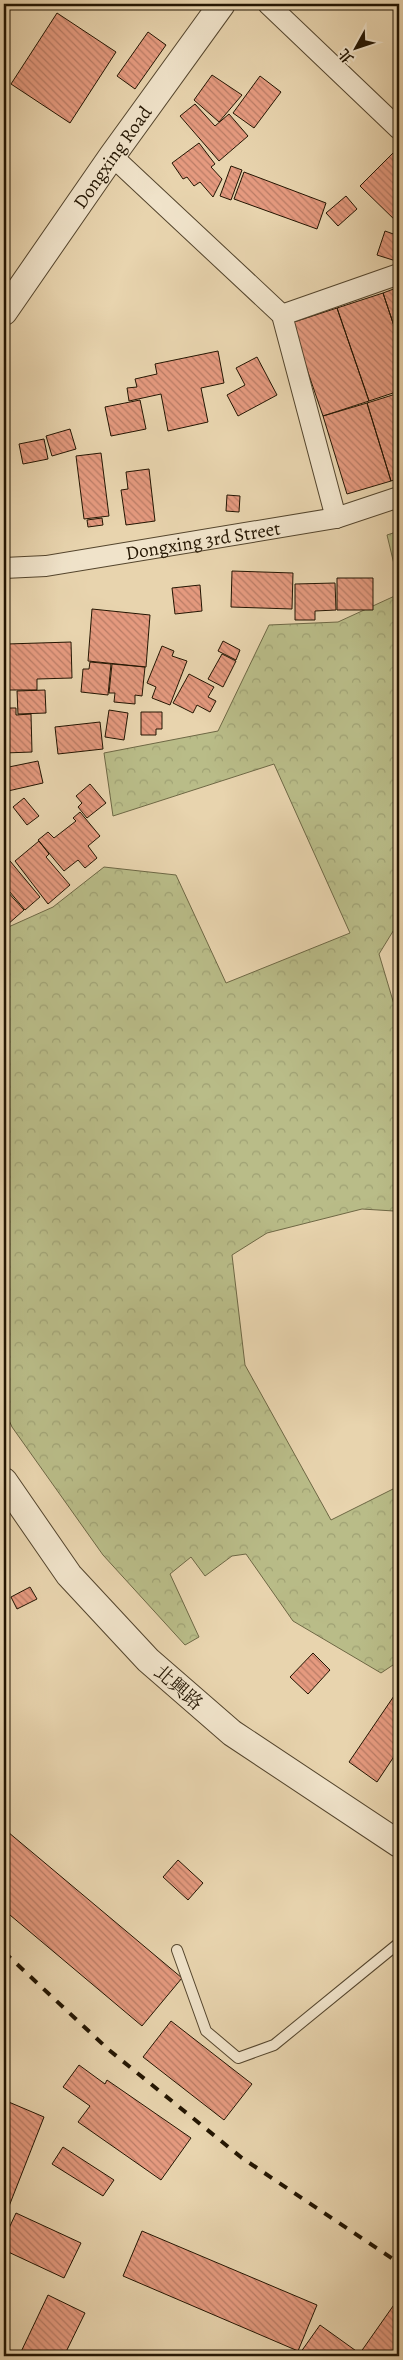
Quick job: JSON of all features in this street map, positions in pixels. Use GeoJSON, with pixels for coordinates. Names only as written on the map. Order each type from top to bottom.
{"type":"FeatureCollection","features":[{"type":"Feature","properties":{"kind":"street","name":"Dongxing Road"},"geometry":{"type":"LineString","coordinates":[[4,312],[112,156],[222,4]]}},
{"type":"Feature","properties":{"kind":"street"},"geometry":{"type":"LineString","coordinates":[[268,4],[399,129]]}},
{"type":"Feature","properties":{"kind":"street"},"geometry":{"type":"LineString","coordinates":[[112,156],[282,315],[336,518]]}},
{"type":"Feature","properties":{"kind":"street"},"geometry":{"type":"LineString","coordinates":[[282,315],[399,274]]}},
{"type":"Feature","properties":{"kind":"street","name":"Dongxing 3rd Street"},"geometry":{"type":"LineString","coordinates":[[4,568],[46,566],[336,518],[399,497]]}},
{"type":"Feature","properties":{"kind":"street","name":"北興路"},"geometry":{"type":"LineString","coordinates":[[4,1481],[68,1574],[148,1660],[232,1733],[399,1844]]}},
{"type":"Feature","properties":{"kind":"lane"},"geometry":{"type":"LineString","coordinates":[[177,1950],[206,2030],[238,2058],[274,2045],[399,1943]]}},
{"type":"Feature","properties":{"kind":"green space"},"geometry":{"type":"Polygon","coordinates":[[[399,531],[399,585],[387,535],[399,531]]]}},
{"type":"Feature","properties":{"kind":"green space"},"geometry":{"type":"Polygon","coordinates":[[[399,594],[399,925],[395,928],[379,954],[399,1021],[399,1222],[394,1211],[362,1209],[267,1233],[232,1255],[245,1365],[331,1520],[399,1486],[399,1661],[381,1673],[293,1621],[246,1554],[232,1556],[205,1576],[191,1557],[170,1574],[199,1637],[185,1645],[103,1555],[12,1427],[4,1409],[4,929],[53,907],[104,867],[176,875],[226,983],[350,933],[274,764],[113,816],[104,753],[218,731],[269,625],[338,622],[399,594]]]}},
{"type":"Feature","properties":{"kind":"building"},"geometry":{"type":"Polygon","coordinates":[[[57,13],[116,52],[70,123],[11,84],[57,13]]]}},
{"type":"Feature","properties":{"kind":"building"},"geometry":{"type":"Polygon","coordinates":[[[148,32],[166,45],[135,89],[117,76],[148,32]]]}},
{"type":"Feature","properties":{"kind":"building"},"geometry":{"type":"Polygon","coordinates":[[[212,75],[242,95],[219,122],[194,100],[212,75]]]}},
{"type":"Feature","properties":{"kind":"building"},"geometry":{"type":"Polygon","coordinates":[[[260,76],[281,92],[254,128],[233,113],[260,76]]]}},
{"type":"Feature","properties":{"kind":"building"},"geometry":{"type":"Polygon","coordinates":[[[195,104],[215,126],[229,114],[248,136],[219,161],[180,116],[195,104]]]}},
{"type":"Feature","properties":{"kind":"building"},"geometry":{"type":"Polygon","coordinates":[[[199,143],[215,164],[211,167],[222,179],[213,197],[200,182],[194,186],[187,177],[183,179],[172,163],[199,143]]]}},
{"type":"Feature","properties":{"kind":"building"},"geometry":{"type":"Polygon","coordinates":[[[395,151],[399,155],[399,224],[360,186],[395,151]]]}},
{"type":"Feature","properties":{"kind":"building"},"geometry":{"type":"Polygon","coordinates":[[[231,166],[242,170],[231,200],[220,196],[231,166]]]}},
{"type":"Feature","properties":{"kind":"building"},"geometry":{"type":"Polygon","coordinates":[[[244,172],[326,203],[317,229],[234,199],[244,172]]]}},
{"type":"Feature","properties":{"kind":"building"},"geometry":{"type":"Polygon","coordinates":[[[346,196],[357,209],[338,226],[326,213],[346,196]]]}},
{"type":"Feature","properties":{"kind":"building"},"geometry":{"type":"Polygon","coordinates":[[[385,231],[399,236],[399,252],[396,261],[377,255],[385,231]]]}},
{"type":"Feature","properties":{"kind":"building"},"geometry":{"type":"Polygon","coordinates":[[[399,287],[399,341],[383,293],[399,287]]]}},
{"type":"Feature","properties":{"kind":"building"},"geometry":{"type":"Polygon","coordinates":[[[383,293],[399,341],[399,391],[369,401],[337,308],[383,293]]]}},
{"type":"Feature","properties":{"kind":"building"},"geometry":{"type":"Polygon","coordinates":[[[337,308],[369,401],[323,416],[291,323],[337,308]]]}},
{"type":"Feature","properties":{"kind":"building"},"geometry":{"type":"Polygon","coordinates":[[[218,351],[224,383],[201,388],[208,422],[168,431],[161,394],[129,401],[127,388],[137,387],[135,379],[157,374],[155,364],[218,351]]]}},
{"type":"Feature","properties":{"kind":"building"},"geometry":{"type":"Polygon","coordinates":[[[257,357],[277,395],[238,416],[227,395],[245,385],[236,368],[257,357]]]}},
{"type":"Feature","properties":{"kind":"building"},"geometry":{"type":"Polygon","coordinates":[[[399,393],[399,478],[391,481],[367,403],[399,393]]]}},
{"type":"Feature","properties":{"kind":"building"},"geometry":{"type":"Polygon","coordinates":[[[140,400],[146,429],[111,436],[105,407],[140,400]]]}},
{"type":"Feature","properties":{"kind":"building"},"geometry":{"type":"Polygon","coordinates":[[[367,403],[391,481],[347,494],[323,416],[367,403]]]}},
{"type":"Feature","properties":{"kind":"building"},"geometry":{"type":"Polygon","coordinates":[[[70,429],[76,449],[52,456],[46,436],[70,429]]]}},
{"type":"Feature","properties":{"kind":"building"},"geometry":{"type":"Polygon","coordinates":[[[44,439],[48,459],[23,464],[19,444],[44,439]]]}},
{"type":"Feature","properties":{"kind":"building"},"geometry":{"type":"Polygon","coordinates":[[[101,453],[109,516],[84,519],[76,456],[101,453]]]}},
{"type":"Feature","properties":{"kind":"building"},"geometry":{"type":"Polygon","coordinates":[[[149,469],[155,521],[126,525],[121,490],[128,489],[126,472],[149,469]]]}},
{"type":"Feature","properties":{"kind":"building"},"geometry":{"type":"Polygon","coordinates":[[[227,495],[240,496],[239,512],[226,511],[227,495]]]}},
{"type":"Feature","properties":{"kind":"building"},"geometry":{"type":"Polygon","coordinates":[[[102,518],[103,525],[88,527],[87,520],[102,518]]]}},
{"type":"Feature","properties":{"kind":"building"},"geometry":{"type":"Polygon","coordinates":[[[232,571],[293,573],[292,609],[231,607],[232,571]]]}},
{"type":"Feature","properties":{"kind":"building"},"geometry":{"type":"Polygon","coordinates":[[[337,578],[373,578],[373,610],[337,610],[337,578]]]}},
{"type":"Feature","properties":{"kind":"building"},"geometry":{"type":"Polygon","coordinates":[[[335,583],[336,610],[315,611],[315,620],[295,620],[295,584],[335,583]]]}},
{"type":"Feature","properties":{"kind":"building"},"geometry":{"type":"Polygon","coordinates":[[[200,585],[202,611],[175,614],[172,588],[200,585]]]}},
{"type":"Feature","properties":{"kind":"building"},"geometry":{"type":"Polygon","coordinates":[[[92,609],[150,615],[146,667],[88,661],[92,609]]]}},
{"type":"Feature","properties":{"kind":"building"},"geometry":{"type":"Polygon","coordinates":[[[223,641],[240,650],[236,660],[218,651],[223,641]]]}},
{"type":"Feature","properties":{"kind":"building"},"geometry":{"type":"Polygon","coordinates":[[[71,642],[72,678],[37,679],[37,690],[9,690],[7,644],[71,642]]]}},
{"type":"Feature","properties":{"kind":"building"},"geometry":{"type":"Polygon","coordinates":[[[162,646],[174,651],[172,656],[187,661],[170,705],[152,698],[156,687],[147,683],[162,646]]]}},
{"type":"Feature","properties":{"kind":"building"},"geometry":{"type":"Polygon","coordinates":[[[222,654],[236,661],[223,687],[208,679],[222,654]]]}},
{"type":"Feature","properties":{"kind":"building"},"geometry":{"type":"Polygon","coordinates":[[[90,662],[111,664],[108,695],[81,692],[83,669],[89,669],[90,662]]]}},
{"type":"Feature","properties":{"kind":"building"},"geometry":{"type":"Polygon","coordinates":[[[112,664],[145,667],[142,696],[135,695],[135,704],[114,702],[115,693],[109,693],[112,664]]]}},
{"type":"Feature","properties":{"kind":"building"},"geometry":{"type":"Polygon","coordinates":[[[189,674],[214,687],[208,697],[216,701],[210,712],[197,705],[193,713],[173,703],[189,674]]]}},
{"type":"Feature","properties":{"kind":"building"},"geometry":{"type":"Polygon","coordinates":[[[45,690],[46,713],[18,714],[17,691],[45,690]]]}},
{"type":"Feature","properties":{"kind":"building"},"geometry":{"type":"Polygon","coordinates":[[[4,708],[16,708],[16,715],[31,714],[32,752],[4,753],[4,708]]]}},
{"type":"Feature","properties":{"kind":"building"},"geometry":{"type":"Polygon","coordinates":[[[109,710],[128,713],[124,740],[105,737],[109,710]]]}},
{"type":"Feature","properties":{"kind":"building"},"geometry":{"type":"Polygon","coordinates":[[[141,712],[162,712],[162,729],[156,729],[156,735],[141,735],[141,712]]]}},
{"type":"Feature","properties":{"kind":"building"},"geometry":{"type":"Polygon","coordinates":[[[100,722],[103,749],[58,754],[55,727],[100,722]]]}},
{"type":"Feature","properties":{"kind":"building"},"geometry":{"type":"Polygon","coordinates":[[[38,761],[43,783],[8,791],[4,768],[38,761]]]}},
{"type":"Feature","properties":{"kind":"building"},"geometry":{"type":"Polygon","coordinates":[[[90,784],[106,803],[87,818],[78,807],[82,803],[76,796],[90,784]]]}},
{"type":"Feature","properties":{"kind":"building"},"geometry":{"type":"Polygon","coordinates":[[[24,798],[39,816],[27,825],[13,807],[24,798]]]}},
{"type":"Feature","properties":{"kind":"building"},"geometry":{"type":"Polygon","coordinates":[[[80,812],[100,836],[88,846],[97,858],[85,868],[78,860],[64,871],[38,840],[48,832],[54,838],[76,821],[73,818],[80,812]]]}},
{"type":"Feature","properties":{"kind":"building"},"geometry":{"type":"Polygon","coordinates":[[[39,841],[49,854],[46,857],[70,885],[48,904],[15,861],[39,841]]]}},
{"type":"Feature","properties":{"kind":"building"},"geometry":{"type":"Polygon","coordinates":[[[10,861],[40,897],[25,910],[4,885],[4,866],[10,861]]]}},
{"type":"Feature","properties":{"kind":"building"},"geometry":{"type":"Polygon","coordinates":[[[6,890],[24,910],[7,925],[4,921],[4,892],[6,890]]]}},
{"type":"Feature","properties":{"kind":"building"},"geometry":{"type":"Polygon","coordinates":[[[30,1587],[37,1599],[17,1609],[11,1597],[30,1587]]]}},
{"type":"Feature","properties":{"kind":"building"},"geometry":{"type":"Polygon","coordinates":[[[313,1653],[330,1670],[308,1694],[290,1677],[313,1653]]]}},
{"type":"Feature","properties":{"kind":"building"},"geometry":{"type":"Polygon","coordinates":[[[396,1693],[399,1695],[399,1749],[377,1782],[349,1762],[396,1693]]]}},
{"type":"Feature","properties":{"kind":"building"},"geometry":{"type":"Polygon","coordinates":[[[8,1832],[182,1978],[142,2026],[4,1910],[4,1837],[8,1832]]]}},
{"type":"Feature","properties":{"kind":"building"},"geometry":{"type":"Polygon","coordinates":[[[178,1860],[203,1883],[188,1900],[163,1877],[178,1860]]]}},
{"type":"Feature","properties":{"kind":"building"},"geometry":{"type":"Polygon","coordinates":[[[171,2021],[252,2084],[224,2120],[143,2057],[171,2021]]]}},
{"type":"Feature","properties":{"kind":"building"},"geometry":{"type":"Polygon","coordinates":[[[79,2065],[105,2084],[107,2080],[191,2138],[161,2180],[78,2122],[90,2106],[63,2087],[79,2065]]]}},
{"type":"Feature","properties":{"kind":"building"},"geometry":{"type":"Polygon","coordinates":[[[4,2100],[44,2117],[4,2219],[4,2100]]]}},
{"type":"Feature","properties":{"kind":"building"},"geometry":{"type":"Polygon","coordinates":[[[63,2147],[114,2180],[103,2196],[52,2164],[63,2147]]]}},
{"type":"Feature","properties":{"kind":"building"},"geometry":{"type":"Polygon","coordinates":[[[16,2213],[81,2243],[64,2278],[4,2250],[4,2239],[16,2213]]]}},
{"type":"Feature","properties":{"kind":"building"},"geometry":{"type":"Polygon","coordinates":[[[142,2231],[317,2305],[298,2351],[123,2276],[142,2231]]]}},
{"type":"Feature","properties":{"kind":"building"},"geometry":{"type":"Polygon","coordinates":[[[48,2295],[85,2313],[64,2356],[19,2356],[48,2295]]]}},
{"type":"Feature","properties":{"kind":"building"},"geometry":{"type":"Polygon","coordinates":[[[398,2299],[399,2356],[358,2356],[398,2299]]]}},
{"type":"Feature","properties":{"kind":"building"},"geometry":{"type":"Polygon","coordinates":[[[320,2325],[359,2353],[357,2356],[298,2356],[320,2325]]]}},
{"type":"Feature","properties":{"kind":"railway"},"geometry":{"type":"LineString","coordinates":[[4,1952],[109,2050],[242,2158],[399,2263]]}}]}
